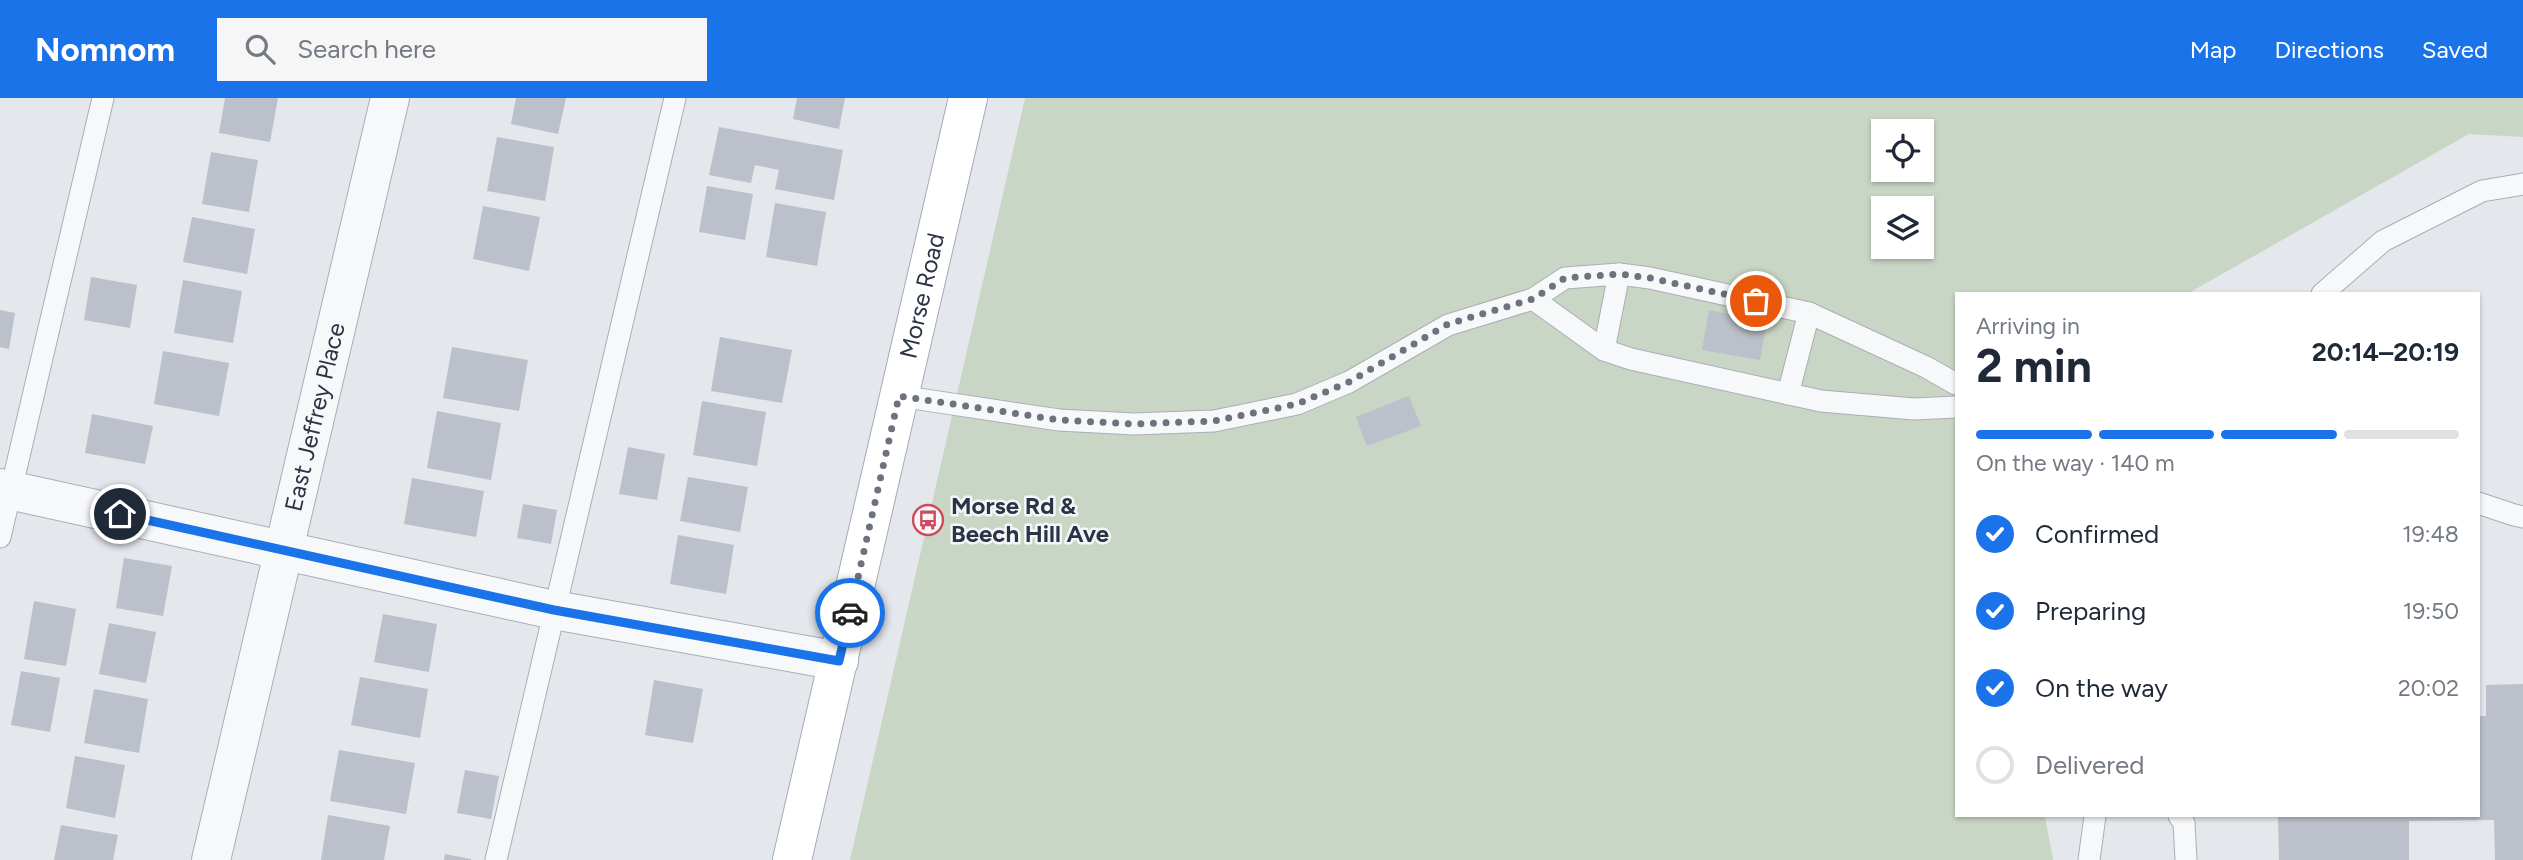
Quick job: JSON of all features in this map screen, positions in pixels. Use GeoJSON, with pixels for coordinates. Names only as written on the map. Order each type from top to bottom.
{"type":"FeatureCollection","features":[{"type":"Feature","properties":{"kind":"main road","name":"Morse Road"},"geometry":{"type":"LineString","coordinates":[[792,860],[968,98]]}},
{"type":"Feature","properties":{"kind":"street","name":"East Jeffrey Place"},"geometry":{"type":"LineString","coordinates":[[211,860],[390,98]]}},
{"type":"Feature","properties":{"kind":"street"},"geometry":{"type":"LineString","coordinates":[[6,489],[554,610],[839,661]]}},
{"type":"Feature","properties":{"kind":"lane"},"geometry":{"type":"LineString","coordinates":[[0,537],[6,489],[103,98]]}},
{"type":"Feature","properties":{"kind":"lane"},"geometry":{"type":"LineString","coordinates":[[496,860],[675,98]]}},
{"type":"Feature","properties":{"kind":"lane"},"geometry":{"type":"LineString","coordinates":[[2324,292],[2384,241],[2482,191],[2523,184]]}},
{"type":"Feature","properties":{"kind":"lane"},"geometry":{"type":"LineString","coordinates":[[899,396],[1059,420],[1134,424],[1214,421],[1297,404],[1349,382],[1448,324],[1533,299],[1565,278],[1619,274],[1650,278],[1809,313],[1926,367],[1955,383]]}},
{"type":"Feature","properties":{"kind":"lane"},"geometry":{"type":"LineString","coordinates":[[1604,350],[1619,274]]}},
{"type":"Feature","properties":{"kind":"lane"},"geometry":{"type":"LineString","coordinates":[[1533,299],[1604,350],[1631,359],[1821,401],[1914,409],[1955,407]]}},
{"type":"Feature","properties":{"kind":"lane"},"geometry":{"type":"LineString","coordinates":[[1788,394],[1809,313]]}},
{"type":"Feature","properties":{"kind":"lane"},"geometry":{"type":"LineString","coordinates":[[2480,504],[2523,517]]}},
{"type":"Feature","properties":{"kind":"lane"},"geometry":{"type":"LineString","coordinates":[[2089,860],[2095,817]]}},
{"type":"Feature","properties":{"kind":"lane"},"geometry":{"type":"LineString","coordinates":[[2180,817],[2184,823],[2186,860]]}},
{"type":"Feature","properties":{"kind":"green space"},"geometry":{"type":"Polygon","coordinates":[[[1025,98],[2523,98],[2523,137],[2469,134],[2191,292],[1955,292],[1955,817],[2045,817],[2053,860],[850,860],[1025,98]]]}},
{"type":"Feature","properties":{"kind":"building"},"geometry":{"type":"Polygon","coordinates":[[[225,98],[278,98],[270,142],[219,133],[225,98]]]}},
{"type":"Feature","properties":{"kind":"building"},"geometry":{"type":"Polygon","coordinates":[[[516,98],[566,98],[558,134],[511,124],[516,98]]]}},
{"type":"Feature","properties":{"kind":"building"},"geometry":{"type":"Polygon","coordinates":[[[797,98],[845,98],[839,129],[793,119],[797,98]]]}},
{"type":"Feature","properties":{"kind":"building"},"geometry":{"type":"Polygon","coordinates":[[[719,127],[843,150],[834,200],[775,189],[779,170],[755,165],[751,183],[709,175],[719,127]]]}},
{"type":"Feature","properties":{"kind":"building"},"geometry":{"type":"Polygon","coordinates":[[[497,137],[554,147],[545,201],[487,191],[497,137]]]}},
{"type":"Feature","properties":{"kind":"building"},"geometry":{"type":"Polygon","coordinates":[[[211,152],[258,160],[249,212],[202,204],[211,152]]]}},
{"type":"Feature","properties":{"kind":"building"},"geometry":{"type":"Polygon","coordinates":[[[707,186],[753,194],[745,240],[699,232],[707,186]]]}},
{"type":"Feature","properties":{"kind":"building"},"geometry":{"type":"Polygon","coordinates":[[[775,203],[826,212],[817,266],[766,257],[775,203]]]}},
{"type":"Feature","properties":{"kind":"building"},"geometry":{"type":"Polygon","coordinates":[[[483,206],[540,217],[529,271],[473,259],[483,206]]]}},
{"type":"Feature","properties":{"kind":"building"},"geometry":{"type":"Polygon","coordinates":[[[192,217],[255,229],[247,274],[183,262],[192,217]]]}},
{"type":"Feature","properties":{"kind":"building"},"geometry":{"type":"Polygon","coordinates":[[[91,277],[137,285],[130,328],[84,320],[91,277]]]}},
{"type":"Feature","properties":{"kind":"building"},"geometry":{"type":"Polygon","coordinates":[[[183,280],[242,291],[233,343],[174,333],[183,280]]]}},
{"type":"Feature","properties":{"kind":"building"},"geometry":{"type":"Polygon","coordinates":[[[0,310],[15,313],[9,349],[0,347],[0,310]]]}},
{"type":"Feature","properties":{"kind":"building"},"geometry":{"type":"Polygon","coordinates":[[[1709,310],[1767,321],[1760,360],[1702,350],[1709,310]]]}},
{"type":"Feature","properties":{"kind":"building"},"geometry":{"type":"Polygon","coordinates":[[[720,337],[792,350],[782,403],[711,391],[720,337]]]}},
{"type":"Feature","properties":{"kind":"building"},"geometry":{"type":"Polygon","coordinates":[[[452,347],[528,360],[519,411],[443,398],[452,347]]]}},
{"type":"Feature","properties":{"kind":"building"},"geometry":{"type":"Polygon","coordinates":[[[163,351],[229,363],[219,416],[154,404],[163,351]]]}},
{"type":"Feature","properties":{"kind":"building"},"geometry":{"type":"Polygon","coordinates":[[[1409,396],[1421,426],[1367,446],[1356,417],[1409,396]]]}},
{"type":"Feature","properties":{"kind":"building"},"geometry":{"type":"Polygon","coordinates":[[[702,401],[766,412],[757,466],[693,455],[702,401]]]}},
{"type":"Feature","properties":{"kind":"building"},"geometry":{"type":"Polygon","coordinates":[[[437,411],[501,423],[491,480],[427,468],[437,411]]]}},
{"type":"Feature","properties":{"kind":"building"},"geometry":{"type":"Polygon","coordinates":[[[92,414],[153,426],[145,464],[85,453],[92,414]]]}},
{"type":"Feature","properties":{"kind":"building"},"geometry":{"type":"Polygon","coordinates":[[[628,447],[665,454],[657,500],[619,494],[628,447]]]}},
{"type":"Feature","properties":{"kind":"building"},"geometry":{"type":"Polygon","coordinates":[[[688,477],[748,487],[740,532],[680,521],[688,477]]]}},
{"type":"Feature","properties":{"kind":"building"},"geometry":{"type":"Polygon","coordinates":[[[412,478],[484,491],[476,537],[404,524],[412,478]]]}},
{"type":"Feature","properties":{"kind":"building"},"geometry":{"type":"Polygon","coordinates":[[[523,504],[557,510],[551,544],[517,538],[523,504]]]}},
{"type":"Feature","properties":{"kind":"building"},"geometry":{"type":"Polygon","coordinates":[[[678,535],[734,545],[726,594],[670,584],[678,535]]]}},
{"type":"Feature","properties":{"kind":"building"},"geometry":{"type":"Polygon","coordinates":[[[124,558],[172,566],[163,616],[116,608],[124,558]]]}},
{"type":"Feature","properties":{"kind":"building"},"geometry":{"type":"Polygon","coordinates":[[[34,601],[76,609],[66,666],[24,659],[34,601]]]}},
{"type":"Feature","properties":{"kind":"building"},"geometry":{"type":"Polygon","coordinates":[[[383,614],[437,624],[429,672],[374,662],[383,614]]]}},
{"type":"Feature","properties":{"kind":"building"},"geometry":{"type":"Polygon","coordinates":[[[109,623],[156,632],[146,683],[99,674],[109,623]]]}},
{"type":"Feature","properties":{"kind":"building"},"geometry":{"type":"Polygon","coordinates":[[[21,671],[60,678],[50,732],[11,725],[21,671]]]}},
{"type":"Feature","properties":{"kind":"building"},"geometry":{"type":"Polygon","coordinates":[[[360,677],[428,689],[420,738],[351,725],[360,677]]]}},
{"type":"Feature","properties":{"kind":"building"},"geometry":{"type":"Polygon","coordinates":[[[654,680],[703,689],[693,743],[645,735],[654,680]]]}},
{"type":"Feature","properties":{"kind":"building"},"geometry":{"type":"Polygon","coordinates":[[[2523,684],[2523,860],[2495,860],[2494,820],[2409,821],[2409,860],[2279,860],[2278,817],[2480,817],[2480,716],[2486,716],[2486,685],[2523,684]]]}},
{"type":"Feature","properties":{"kind":"building"},"geometry":{"type":"Polygon","coordinates":[[[94,689],[148,699],[139,753],[84,743],[94,689]]]}},
{"type":"Feature","properties":{"kind":"building"},"geometry":{"type":"Polygon","coordinates":[[[339,750],[415,763],[406,814],[330,801],[339,750]]]}},
{"type":"Feature","properties":{"kind":"building"},"geometry":{"type":"Polygon","coordinates":[[[75,756],[125,765],[115,818],[66,808],[75,756]]]}},
{"type":"Feature","properties":{"kind":"building"},"geometry":{"type":"Polygon","coordinates":[[[465,770],[499,776],[491,819],[457,813],[465,770]]]}},
{"type":"Feature","properties":{"kind":"building"},"geometry":{"type":"Polygon","coordinates":[[[328,815],[390,826],[384,860],[321,860],[328,815]]]}},
{"type":"Feature","properties":{"kind":"building"},"geometry":{"type":"Polygon","coordinates":[[[61,825],[118,835],[113,860],[54,860],[61,825]]]}},
{"type":"Feature","properties":{"kind":"building"},"geometry":{"type":"Polygon","coordinates":[[[445,854],[471,859],[471,860],[444,860],[445,854]]]}},
{"type":"Feature","properties":{"kind":"way so far"},"geometry":{"type":"LineString","coordinates":[[850,613],[899,396],[1059,420],[1134,424],[1214,421],[1297,404],[1349,382],[1448,324],[1533,299],[1565,278],[1619,274],[1756,301]]}},
{"type":"Feature","properties":{"kind":"place","name":"Morse Rd & Beech Hill Ave"},"geometry":{"type":"Point","coordinates":[928,520]}},
{"type":"Feature","properties":{"kind":"route"},"geometry":{"type":"LineString","coordinates":[[120,514],[554,610],[839,661],[850,613]]}}]}
